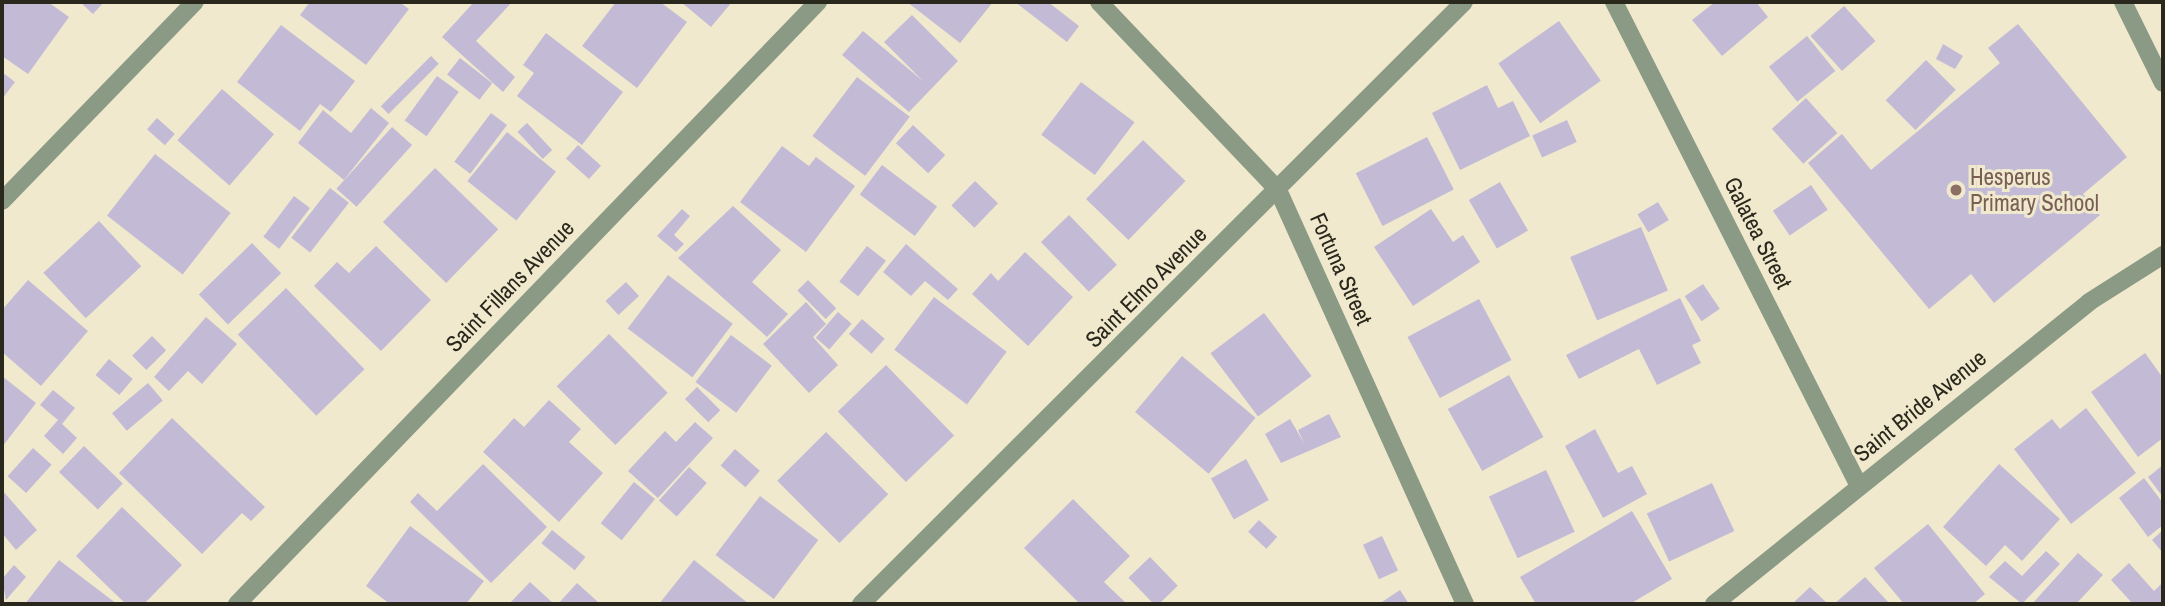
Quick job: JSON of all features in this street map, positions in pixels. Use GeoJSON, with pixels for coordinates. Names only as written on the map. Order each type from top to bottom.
{"type":"FeatureCollection","features":[{"type":"Feature","properties":{"kind":"street"},"geometry":{"type":"LineString","coordinates":[[2,201],[195,2]]}},
{"type":"Feature","properties":{"kind":"street","name":"Saint Fillans Avenue"},"geometry":{"type":"LineString","coordinates":[[237,604],[818,2]]}},
{"type":"Feature","properties":{"kind":"street","name":"Fortuna Street"},"geometry":{"type":"LineString","coordinates":[[1099,2],[1279,190],[1465,604]]}},
{"type":"Feature","properties":{"kind":"street","name":"Saint Elmo Avenue"},"geometry":{"type":"LineString","coordinates":[[861,604],[1279,190],[1464,2]]}},
{"type":"Feature","properties":{"kind":"street","name":"Galatea Street"},"geometry":{"type":"LineString","coordinates":[[1614,2],[1859,486]]}},
{"type":"Feature","properties":{"kind":"street"},"geometry":{"type":"LineString","coordinates":[[2123,2],[2163,83]]}},
{"type":"Feature","properties":{"kind":"street","name":"Saint Bride Avenue"},"geometry":{"type":"LineString","coordinates":[[1714,604],[2089,302],[2163,255]]}},
{"type":"Feature","properties":{"kind":"building"},"geometry":{"type":"Polygon","coordinates":[[[2,2],[48,2],[69,17],[28,74],[2,56],[2,2]]]}},
{"type":"Feature","properties":{"kind":"building"},"geometry":{"type":"Polygon","coordinates":[[[80,2],[104,2],[93,14],[80,2]]]}},
{"type":"Feature","properties":{"kind":"building"},"geometry":{"type":"Polygon","coordinates":[[[310,2],[399,2],[409,9],[366,65],[300,15],[310,2]]]}},
{"type":"Feature","properties":{"kind":"building"},"geometry":{"type":"Polygon","coordinates":[[[474,2],[512,2],[476,41],[515,77],[503,92],[442,37],[474,2]]]}},
{"type":"Feature","properties":{"kind":"building"},"geometry":{"type":"Polygon","coordinates":[[[616,2],[660,2],[687,22],[637,88],[582,46],[616,2]]]}},
{"type":"Feature","properties":{"kind":"building"},"geometry":{"type":"Polygon","coordinates":[[[681,2],[732,2],[711,27],[681,2]]]}},
{"type":"Feature","properties":{"kind":"building"},"geometry":{"type":"Polygon","coordinates":[[[907,2],[993,2],[960,43],[907,2]]]}},
{"type":"Feature","properties":{"kind":"building"},"geometry":{"type":"Polygon","coordinates":[[[1015,2],[1048,2],[1079,26],[1067,42],[1015,2]]]}},
{"type":"Feature","properties":{"kind":"building"},"geometry":{"type":"Polygon","coordinates":[[[1715,2],[1756,2],[1768,17],[1722,56],[1692,20],[1715,2]]]}},
{"type":"Feature","properties":{"kind":"building"},"geometry":{"type":"Polygon","coordinates":[[[1844,6],[1875,41],[1842,71],[1811,36],[1844,6]]]}},
{"type":"Feature","properties":{"kind":"building"},"geometry":{"type":"Polygon","coordinates":[[[912,15],[958,61],[909,112],[842,55],[863,31],[923,81],[884,42],[912,15]]]}},
{"type":"Feature","properties":{"kind":"building"},"geometry":{"type":"Polygon","coordinates":[[[1559,21],[1601,81],[1540,123],[1498,63],[1559,21]]]}},
{"type":"Feature","properties":{"kind":"building"},"geometry":{"type":"Polygon","coordinates":[[[2018,24],[2127,157],[2083,194],[2100,215],[1994,303],[1971,274],[1929,309],[1808,163],[1842,134],[1871,170],[2000,63],[1988,48],[2018,24]]]}},
{"type":"Feature","properties":{"kind":"building"},"geometry":{"type":"Polygon","coordinates":[[[281,25],[355,81],[331,112],[320,104],[300,131],[237,82],[281,25]]]}},
{"type":"Feature","properties":{"kind":"building"},"geometry":{"type":"Polygon","coordinates":[[[546,33],[623,92],[582,145],[517,96],[534,73],[523,65],[546,33]]]}},
{"type":"Feature","properties":{"kind":"building"},"geometry":{"type":"Polygon","coordinates":[[[1807,36],[1835,71],[1797,102],[1769,67],[1807,36]]]}},
{"type":"Feature","properties":{"kind":"building"},"geometry":{"type":"Polygon","coordinates":[[[1943,44],[1963,56],[1955,69],[1936,59],[1943,44]]]}},
{"type":"Feature","properties":{"kind":"building"},"geometry":{"type":"Polygon","coordinates":[[[431,56],[439,64],[389,114],[381,106],[431,56]]]}},
{"type":"Feature","properties":{"kind":"building"},"geometry":{"type":"Polygon","coordinates":[[[460,58],[492,83],[479,100],[447,75],[460,58]]]}},
{"type":"Feature","properties":{"kind":"building"},"geometry":{"type":"Polygon","coordinates":[[[1926,60],[1956,90],[1915,130],[1886,100],[1926,60]]]}},
{"type":"Feature","properties":{"kind":"building"},"geometry":{"type":"Polygon","coordinates":[[[2,72],[15,82],[2,99],[2,72]]]}},
{"type":"Feature","properties":{"kind":"building"},"geometry":{"type":"Polygon","coordinates":[[[437,76],[459,92],[427,136],[405,120],[437,76]]]}},
{"type":"Feature","properties":{"kind":"building"},"geometry":{"type":"Polygon","coordinates":[[[857,77],[910,117],[865,176],[812,136],[857,77]]]}},
{"type":"Feature","properties":{"kind":"building"},"geometry":{"type":"Polygon","coordinates":[[[1081,82],[1135,122],[1095,175],[1041,135],[1081,82]]]}},
{"type":"Feature","properties":{"kind":"building"},"geometry":{"type":"Polygon","coordinates":[[[1487,85],[1498,108],[1513,101],[1530,136],[1460,170],[1432,113],[1487,85]]]}},
{"type":"Feature","properties":{"kind":"building"},"geometry":{"type":"Polygon","coordinates":[[[222,89],[274,134],[229,186],[177,140],[222,89]]]}},
{"type":"Feature","properties":{"kind":"building"},"geometry":{"type":"Polygon","coordinates":[[[1806,98],[1837,133],[1803,164],[1772,129],[1806,98]]]}},
{"type":"Feature","properties":{"kind":"building"},"geometry":{"type":"Polygon","coordinates":[[[371,108],[389,123],[344,180],[298,143],[323,110],[351,133],[371,108]]]}},
{"type":"Feature","properties":{"kind":"building"},"geometry":{"type":"Polygon","coordinates":[[[491,113],[507,125],[470,174],[454,162],[491,113]]]}},
{"type":"Feature","properties":{"kind":"building"},"geometry":{"type":"Polygon","coordinates":[[[157,118],[175,134],[165,145],[147,129],[157,118]]]}},
{"type":"Feature","properties":{"kind":"building"},"geometry":{"type":"Polygon","coordinates":[[[1567,120],[1577,142],[1542,157],[1532,135],[1567,120]]]}},
{"type":"Feature","properties":{"kind":"building"},"geometry":{"type":"Polygon","coordinates":[[[527,123],[552,150],[543,159],[517,132],[527,123]]]}},
{"type":"Feature","properties":{"kind":"building"},"geometry":{"type":"Polygon","coordinates":[[[913,125],[945,155],[928,173],[896,143],[913,125]]]}},
{"type":"Feature","properties":{"kind":"building"},"geometry":{"type":"Polygon","coordinates":[[[392,127],[412,145],[357,207],[336,189],[392,127]]]}},
{"type":"Feature","properties":{"kind":"building"},"geometry":{"type":"Polygon","coordinates":[[[507,132],[556,172],[516,221],[467,181],[507,132]]]}},
{"type":"Feature","properties":{"kind":"building"},"geometry":{"type":"Polygon","coordinates":[[[1427,137],[1454,190],[1383,226],[1356,173],[1427,137]]]}},
{"type":"Feature","properties":{"kind":"building"},"geometry":{"type":"Polygon","coordinates":[[[1143,140],[1185,181],[1128,240],[1086,199],[1143,140]]]}},
{"type":"Feature","properties":{"kind":"building"},"geometry":{"type":"Polygon","coordinates":[[[578,145],[601,166],[589,179],[566,158],[578,145]]]}},
{"type":"Feature","properties":{"kind":"building"},"geometry":{"type":"Polygon","coordinates":[[[782,146],[809,166],[816,157],[855,186],[806,252],[740,202],[782,146]]]}},
{"type":"Feature","properties":{"kind":"building"},"geometry":{"type":"Polygon","coordinates":[[[155,154],[231,213],[183,275],[107,215],[155,154]]]}},
{"type":"Feature","properties":{"kind":"building"},"geometry":{"type":"Polygon","coordinates":[[[882,165],[937,207],[915,236],[860,195],[882,165]]]}},
{"type":"Feature","properties":{"kind":"building"},"geometry":{"type":"Polygon","coordinates":[[[435,168],[498,229],[446,283],[383,222],[435,168]]]}},
{"type":"Feature","properties":{"kind":"building"},"geometry":{"type":"Polygon","coordinates":[[[975,181],[998,203],[974,228],[951,205],[975,181]]]}},
{"type":"Feature","properties":{"kind":"building"},"geometry":{"type":"Polygon","coordinates":[[[1500,182],[1528,230],[1497,248],[1469,200],[1500,182]]]}},
{"type":"Feature","properties":{"kind":"building"},"geometry":{"type":"Polygon","coordinates":[[[1811,185],[1828,210],[1790,236],[1773,211],[1811,185]]]}},
{"type":"Feature","properties":{"kind":"building"},"geometry":{"type":"Polygon","coordinates":[[[330,188],[349,203],[310,252],[291,238],[330,188]]]}},
{"type":"Feature","properties":{"kind":"building"},"geometry":{"type":"Polygon","coordinates":[[[294,196],[310,208],[279,249],[263,237],[294,196]]]}},
{"type":"Feature","properties":{"kind":"building"},"geometry":{"type":"Polygon","coordinates":[[[1658,202],[1669,220],[1648,232],[1637,214],[1658,202]]]}},
{"type":"Feature","properties":{"kind":"building"},"geometry":{"type":"Polygon","coordinates":[[[733,206],[781,250],[752,282],[788,314],[767,337],[678,258],[733,206]]]}},
{"type":"Feature","properties":{"kind":"building"},"geometry":{"type":"Polygon","coordinates":[[[682,209],[690,216],[674,235],[684,244],[676,252],[657,236],[682,209]]]}},
{"type":"Feature","properties":{"kind":"building"},"geometry":{"type":"Polygon","coordinates":[[[1431,209],[1453,242],[1463,235],[1480,262],[1413,306],[1374,247],[1431,209]]]}},
{"type":"Feature","properties":{"kind":"building"},"geometry":{"type":"Polygon","coordinates":[[[1069,215],[1117,265],[1089,292],[1041,242],[1069,215]]]}},
{"type":"Feature","properties":{"kind":"building"},"geometry":{"type":"Polygon","coordinates":[[[99,221],[141,266],[86,318],[43,273],[99,221]]]}},
{"type":"Feature","properties":{"kind":"building"},"geometry":{"type":"Polygon","coordinates":[[[1641,227],[1668,291],[1597,321],[1570,257],[1641,227]]]}},
{"type":"Feature","properties":{"kind":"building"},"geometry":{"type":"Polygon","coordinates":[[[252,243],[281,273],[228,325],[199,294],[252,243]]]}},
{"type":"Feature","properties":{"kind":"building"},"geometry":{"type":"Polygon","coordinates":[[[906,244],[958,289],[948,300],[925,281],[911,296],[883,272],[906,244]]]}},
{"type":"Feature","properties":{"kind":"building"},"geometry":{"type":"Polygon","coordinates":[[[376,246],[431,300],[381,351],[314,286],[337,262],[349,273],[376,246]]]}},
{"type":"Feature","properties":{"kind":"building"},"geometry":{"type":"Polygon","coordinates":[[[867,246],[886,261],[858,296],[839,281],[867,246]]]}},
{"type":"Feature","properties":{"kind":"building"},"geometry":{"type":"Polygon","coordinates":[[[1025,252],[1073,297],[1028,346],[972,294],[991,273],[998,281],[1025,252]]]}},
{"type":"Feature","properties":{"kind":"building"},"geometry":{"type":"Polygon","coordinates":[[[668,275],[733,324],[692,377],[628,329],[668,275]]]}},
{"type":"Feature","properties":{"kind":"building"},"geometry":{"type":"Polygon","coordinates":[[[28,280],[88,331],[41,386],[2,352],[2,310],[28,280]]]}},
{"type":"Feature","properties":{"kind":"building"},"geometry":{"type":"Polygon","coordinates":[[[808,280],[836,308],[826,319],[797,291],[808,280]]]}},
{"type":"Feature","properties":{"kind":"building"},"geometry":{"type":"Polygon","coordinates":[[[626,282],[639,296],[618,315],[606,301],[626,282]]]}},
{"type":"Feature","properties":{"kind":"building"},"geometry":{"type":"Polygon","coordinates":[[[1703,284],[1720,309],[1702,321],[1685,296],[1703,284]]]}},
{"type":"Feature","properties":{"kind":"building"},"geometry":{"type":"Polygon","coordinates":[[[286,288],[364,369],[316,416],[238,335],[286,288]]]}},
{"type":"Feature","properties":{"kind":"building"},"geometry":{"type":"Polygon","coordinates":[[[934,297],[1007,352],[967,404],[894,350],[934,297]]]}},
{"type":"Feature","properties":{"kind":"building"},"geometry":{"type":"Polygon","coordinates":[[[1680,298],[1701,341],[1692,345],[1701,363],[1657,385],[1639,349],[1579,379],[1566,355],[1680,298]]]}},
{"type":"Feature","properties":{"kind":"building"},"geometry":{"type":"Polygon","coordinates":[[[1479,299],[1511,360],[1440,398],[1407,337],[1479,299]]]}},
{"type":"Feature","properties":{"kind":"building"},"geometry":{"type":"Polygon","coordinates":[[[806,302],[826,324],[813,337],[838,365],[809,393],[763,344],[806,302]]]}},
{"type":"Feature","properties":{"kind":"building"},"geometry":{"type":"Polygon","coordinates":[[[838,312],[852,324],[829,349],[816,338],[838,312]]]}},
{"type":"Feature","properties":{"kind":"building"},"geometry":{"type":"Polygon","coordinates":[[[1264,313],[1312,376],[1258,416],[1210,353],[1264,313]]]}},
{"type":"Feature","properties":{"kind":"building"},"geometry":{"type":"Polygon","coordinates":[[[206,317],[237,344],[202,384],[188,371],[169,391],[154,377],[206,317]]]}},
{"type":"Feature","properties":{"kind":"building"},"geometry":{"type":"Polygon","coordinates":[[[862,319],[885,339],[872,354],[849,334],[862,319]]]}},
{"type":"Feature","properties":{"kind":"building"},"geometry":{"type":"Polygon","coordinates":[[[609,334],[668,393],[615,445],[557,386],[609,334]]]}},
{"type":"Feature","properties":{"kind":"building"},"geometry":{"type":"Polygon","coordinates":[[[731,335],[772,366],[736,413],[695,382],[731,335]]]}},
{"type":"Feature","properties":{"kind":"building"},"geometry":{"type":"Polygon","coordinates":[[[152,336],[166,350],[146,370],[132,356],[152,336]]]}},
{"type":"Feature","properties":{"kind":"building"},"geometry":{"type":"Polygon","coordinates":[[[2145,353],[2163,378],[2163,438],[2138,457],[2091,392],[2145,353]]]}},
{"type":"Feature","properties":{"kind":"building"},"geometry":{"type":"Polygon","coordinates":[[[1182,356],[1256,418],[1209,474],[1135,412],[1182,356]]]}},
{"type":"Feature","properties":{"kind":"building"},"geometry":{"type":"Polygon","coordinates":[[[109,359],[133,379],[119,395],[96,375],[109,359]]]}},
{"type":"Feature","properties":{"kind":"building"},"geometry":{"type":"Polygon","coordinates":[[[886,365],[954,435],[906,482],[838,412],[886,365]]]}},
{"type":"Feature","properties":{"kind":"building"},"geometry":{"type":"Polygon","coordinates":[[[1509,375],[1543,437],[1482,471],[1448,409],[1509,375]]]}},
{"type":"Feature","properties":{"kind":"building"},"geometry":{"type":"Polygon","coordinates":[[[2,376],[36,403],[2,447],[2,376]]]}},
{"type":"Feature","properties":{"kind":"building"},"geometry":{"type":"Polygon","coordinates":[[[148,383],[163,401],[127,431],[112,413],[148,383]]]}},
{"type":"Feature","properties":{"kind":"building"},"geometry":{"type":"Polygon","coordinates":[[[697,387],[720,410],[708,422],[685,399],[697,387]]]}},
{"type":"Feature","properties":{"kind":"building"},"geometry":{"type":"Polygon","coordinates":[[[53,390],[75,408],[62,424],[77,438],[63,454],[44,436],[58,420],[40,405],[53,390]]]}},
{"type":"Feature","properties":{"kind":"building"},"geometry":{"type":"Polygon","coordinates":[[[549,400],[581,429],[569,442],[603,473],[559,522],[483,452],[514,418],[524,427],[549,400]]]}},
{"type":"Feature","properties":{"kind":"building"},"geometry":{"type":"Polygon","coordinates":[[[2086,408],[2136,473],[2071,524],[2014,449],[2052,419],[2060,429],[2086,408]]]}},
{"type":"Feature","properties":{"kind":"building"},"geometry":{"type":"Polygon","coordinates":[[[1329,414],[1341,437],[1281,463],[1265,434],[1290,419],[1304,443],[1298,430],[1329,414]]]}},
{"type":"Feature","properties":{"kind":"building"},"geometry":{"type":"Polygon","coordinates":[[[172,418],[265,507],[251,521],[242,513],[202,554],[119,473],[172,418]]]}},
{"type":"Feature","properties":{"kind":"building"},"geometry":{"type":"Polygon","coordinates":[[[695,422],[713,438],[658,498],[628,471],[665,431],[676,442],[695,422]]]}},
{"type":"Feature","properties":{"kind":"building"},"geometry":{"type":"Polygon","coordinates":[[[1595,429],[1618,473],[1632,466],[1647,494],[1603,518],[1565,446],[1595,429]]]}},
{"type":"Feature","properties":{"kind":"building"},"geometry":{"type":"Polygon","coordinates":[[[826,432],[888,494],[839,543],[777,481],[826,432]]]}},
{"type":"Feature","properties":{"kind":"building"},"geometry":{"type":"Polygon","coordinates":[[[84,446],[123,484],[98,509],[59,472],[84,446]]]}},
{"type":"Feature","properties":{"kind":"building"},"geometry":{"type":"Polygon","coordinates":[[[33,448],[52,465],[26,493],[8,476],[33,448]]]}},
{"type":"Feature","properties":{"kind":"building"},"geometry":{"type":"Polygon","coordinates":[[[735,449],[760,471],[745,487],[721,466],[735,449]]]}},
{"type":"Feature","properties":{"kind":"building"},"geometry":{"type":"Polygon","coordinates":[[[1246,459],[1269,500],[1234,519],[1211,478],[1246,459]]]}},
{"type":"Feature","properties":{"kind":"building"},"geometry":{"type":"Polygon","coordinates":[[[483,464],[547,527],[491,583],[410,502],[418,493],[437,511],[483,464]]]}},
{"type":"Feature","properties":{"kind":"building"},"geometry":{"type":"Polygon","coordinates":[[[1999,464],[2060,519],[2022,561],[2005,545],[1986,566],[1943,527],[1999,464]]]}},
{"type":"Feature","properties":{"kind":"building"},"geometry":{"type":"Polygon","coordinates":[[[2163,465],[2163,497],[2148,477],[2163,465]]]}},
{"type":"Feature","properties":{"kind":"building"},"geometry":{"type":"Polygon","coordinates":[[[689,467],[707,483],[677,517],[659,500],[689,467]]]}},
{"type":"Feature","properties":{"kind":"building"},"geometry":{"type":"Polygon","coordinates":[[[1546,470],[1575,532],[1518,558],[1489,497],[1546,470]]]}},
{"type":"Feature","properties":{"kind":"building"},"geometry":{"type":"Polygon","coordinates":[[[2144,478],[2163,503],[2163,525],[2148,537],[2119,498],[2144,478]]]}},
{"type":"Feature","properties":{"kind":"building"},"geometry":{"type":"Polygon","coordinates":[[[634,482],[655,499],[622,540],[601,523],[634,482]]]}},
{"type":"Feature","properties":{"kind":"building"},"geometry":{"type":"Polygon","coordinates":[[[1712,483],[1734,531],[1669,561],[1647,513],[1712,483]]]}},
{"type":"Feature","properties":{"kind":"building"},"geometry":{"type":"Polygon","coordinates":[[[2,490],[37,530],[16,550],[2,533],[2,490]]]}},
{"type":"Feature","properties":{"kind":"building"},"geometry":{"type":"Polygon","coordinates":[[[760,496],[818,540],[774,599],[715,555],[760,496]]]}},
{"type":"Feature","properties":{"kind":"building"},"geometry":{"type":"Polygon","coordinates":[[[1073,499],[1130,556],[1104,582],[1127,604],[1080,604],[1024,548],[1073,499]]]}},
{"type":"Feature","properties":{"kind":"building"},"geometry":{"type":"Polygon","coordinates":[[[122,507],[182,565],[144,604],[126,604],[76,556],[122,507]]]}},
{"type":"Feature","properties":{"kind":"building"},"geometry":{"type":"Polygon","coordinates":[[[1632,511],[1672,579],[1630,604],[1536,604],[1520,577],[1632,511]]]}},
{"type":"Feature","properties":{"kind":"building"},"geometry":{"type":"Polygon","coordinates":[[[1259,520],[1277,537],[1266,549],[1248,532],[1259,520]]]}},
{"type":"Feature","properties":{"kind":"building"},"geometry":{"type":"Polygon","coordinates":[[[1928,524],[1985,594],[1973,604],[1904,604],[1874,568],[1928,524]]]}},
{"type":"Feature","properties":{"kind":"building"},"geometry":{"type":"Polygon","coordinates":[[[410,526],[484,581],[466,604],[390,604],[366,586],[410,526]]]}},
{"type":"Feature","properties":{"kind":"building"},"geometry":{"type":"Polygon","coordinates":[[[552,530],[585,557],[575,570],[541,543],[552,530]]]}},
{"type":"Feature","properties":{"kind":"building"},"geometry":{"type":"Polygon","coordinates":[[[2163,530],[2163,553],[2152,540],[2163,530]]]}},
{"type":"Feature","properties":{"kind":"building"},"geometry":{"type":"Polygon","coordinates":[[[1382,536],[1398,570],[1379,579],[1363,545],[1382,536]]]}},
{"type":"Feature","properties":{"kind":"building"},"geometry":{"type":"Polygon","coordinates":[[[2046,551],[2060,564],[2022,604],[1989,577],[2005,561],[2022,576],[2046,551]]]}},
{"type":"Feature","properties":{"kind":"building"},"geometry":{"type":"Polygon","coordinates":[[[2078,553],[2103,575],[2076,604],[2032,604],[2078,553]]]}},
{"type":"Feature","properties":{"kind":"building"},"geometry":{"type":"Polygon","coordinates":[[[1150,557],[1178,586],[1159,604],[1154,604],[1128,578],[1150,557]]]}},
{"type":"Feature","properties":{"kind":"building"},"geometry":{"type":"Polygon","coordinates":[[[59,560],[117,604],[25,604],[59,560]]]}},
{"type":"Feature","properties":{"kind":"building"},"geometry":{"type":"Polygon","coordinates":[[[694,560],[749,604],[659,604],[694,560]]]}},
{"type":"Feature","properties":{"kind":"building"},"geometry":{"type":"Polygon","coordinates":[[[2129,563],[2154,591],[2163,582],[2163,604],[2133,604],[2111,580],[2129,563]]]}},
{"type":"Feature","properties":{"kind":"building"},"geometry":{"type":"Polygon","coordinates":[[[14,565],[26,577],[6,600],[2,579],[14,565]]]}},
{"type":"Feature","properties":{"kind":"building"},"geometry":{"type":"Polygon","coordinates":[[[1865,577],[1890,604],[1834,604],[1865,577]]]}},
{"type":"Feature","properties":{"kind":"building"},"geometry":{"type":"Polygon","coordinates":[[[530,582],[554,604],[509,604],[530,582]]]}},
{"type":"Feature","properties":{"kind":"building"},"geometry":{"type":"Polygon","coordinates":[[[577,583],[598,602],[597,604],[558,604],[577,583]]]}},
{"type":"Feature","properties":{"kind":"building"},"geometry":{"type":"Polygon","coordinates":[[[1810,587],[1828,604],[1792,604],[1810,587]]]}},
{"type":"Feature","properties":{"kind":"building"},"geometry":{"type":"Polygon","coordinates":[[[1400,590],[1409,604],[1379,604],[1400,590]]]}},
{"type":"Feature","properties":{"kind":"place","name":"Hesperus Primary School"},"geometry":{"type":"Point","coordinates":[1956,190]}}]}
